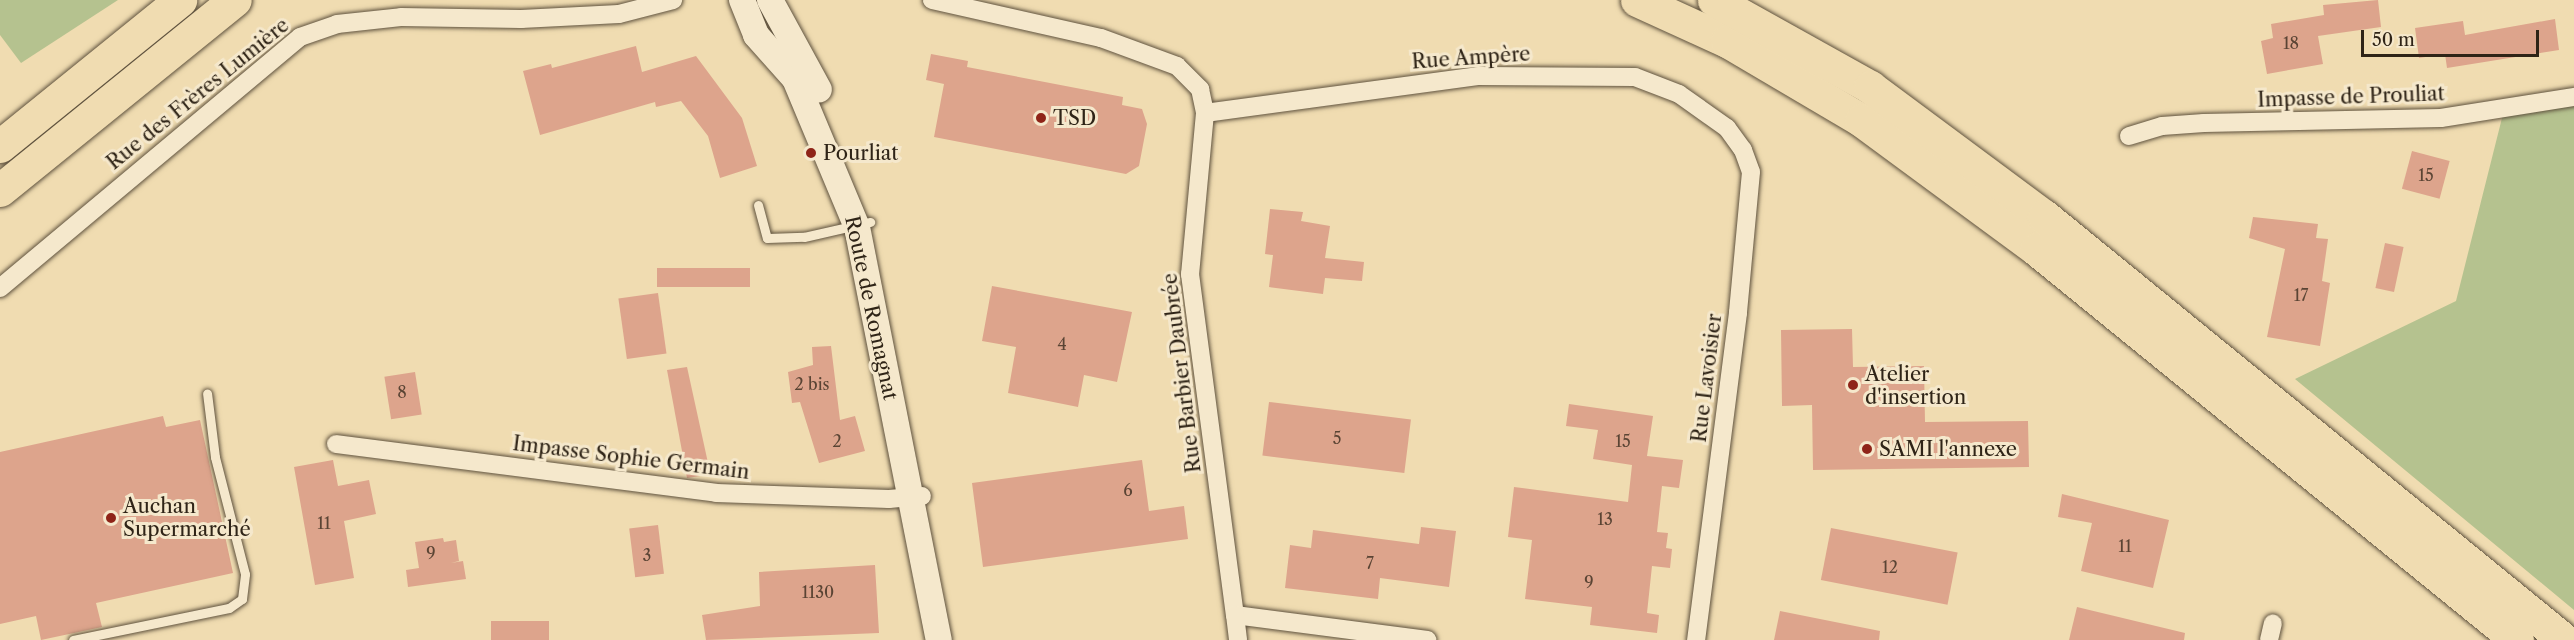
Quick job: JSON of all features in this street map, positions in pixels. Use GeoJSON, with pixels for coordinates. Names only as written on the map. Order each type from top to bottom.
{"type":"FeatureCollection","features":[{"type":"Feature","properties":{"kind":"highway"},"geometry":{"type":"LineString","coordinates":[[0,146],[140,36],[180,0]]}},
{"type":"Feature","properties":{"kind":"highway"},"geometry":{"type":"LineString","coordinates":[[0,190],[235,0]]}},
{"type":"Feature","properties":{"kind":"highway"},"geometry":{"type":"LineString","coordinates":[[1637,0],[1727,41],[1861,120],[2036,249],[2517,640]]}},
{"type":"Feature","properties":{"kind":"highway"},"geometry":{"type":"LineString","coordinates":[[1714,0],[1870,87],[2035,209],[2564,640]]}},
{"type":"Feature","properties":{"kind":"highway"},"geometry":{"type":"LineString","coordinates":[[0,121],[43,91],[140,36]]}},
{"type":"Feature","properties":{"kind":"main road","name":"Route de Romagnat"},"geometry":{"type":"LineString","coordinates":[[742,0],[756,35],[795,79],[863,224]]}},
{"type":"Feature","properties":{"kind":"main road","name":"Route de Romagnat"},"geometry":{"type":"LineString","coordinates":[[773,0],[822,98],[855,173],[916,497],[939,640]]}},
{"type":"Feature","properties":{"kind":"main road","name":"Route de Romagnat"},"geometry":{"type":"LineString","coordinates":[[916,497],[951,640]]}},
{"type":"Feature","properties":{"kind":"street","name":"Rue des Frères Lumière"},"geometry":{"type":"LineString","coordinates":[[0,288],[300,37],[337,24],[461,16],[521,19],[619,14],[673,0]]}},
{"type":"Feature","properties":{"kind":"street","name":"Rue Barbier Daubrée"},"geometry":{"type":"LineString","coordinates":[[932,0],[1101,38],[1177,66],[1200,89],[1205,113],[1190,274],[1238,640]]}},
{"type":"Feature","properties":{"kind":"street","name":"Rue Ampère"},"geometry":{"type":"LineString","coordinates":[[1205,113],[1478,76],[1635,77],[1679,94],[1727,128]]}},
{"type":"Feature","properties":{"kind":"street","name":"Impasse de Prouliat"},"geometry":{"type":"LineString","coordinates":[[2129,136],[2162,126],[2204,123],[2440,118],[2574,97]]}},
{"type":"Feature","properties":{"kind":"street","name":"Rue Lavoisier"},"geometry":{"type":"LineString","coordinates":[[1696,640],[1738,313],[1751,172],[1743,150],[1727,128]]}},
{"type":"Feature","properties":{"kind":"street","name":"Impasse Sophie Germain"},"geometry":{"type":"LineString","coordinates":[[336,444],[716,493],[916,497]]}},
{"type":"Feature","properties":{"kind":"street"},"geometry":{"type":"LineString","coordinates":[[1235,615],[1427,640]]}},
{"type":"Feature","properties":{"kind":"lane"},"geometry":{"type":"LineString","coordinates":[[758,205],[767,237],[804,237],[863,224]]}},
{"type":"Feature","properties":{"kind":"lane"},"geometry":{"type":"LineString","coordinates":[[74,640],[229,608],[243,599],[245,574],[215,457],[207,393]]}},
{"type":"Feature","properties":{"kind":"green space"},"geometry":{"type":"Polygon","coordinates":[[[0,0],[118,0],[21,63],[0,35],[0,0]]]}},
{"type":"Feature","properties":{"kind":"green space"},"geometry":{"type":"Polygon","coordinates":[[[2574,97],[2574,610],[2295,379],[2456,301],[2504,110],[2574,97]]]}},
{"type":"Feature","properties":{"kind":"building"},"geometry":{"type":"Polygon","coordinates":[[[2378,0],[2381,27],[2318,36],[2323,64],[2267,74],[2261,41],[2273,38],[2271,24],[2324,15],[2323,5],[2378,0]]]}},
{"type":"Feature","properties":{"kind":"building"},"geometry":{"type":"Polygon","coordinates":[[[2555,19],[2559,50],[2447,68],[2445,54],[2419,58],[2415,28],[2463,21],[2465,35],[2555,19]]]}},
{"type":"Feature","properties":{"kind":"building"},"geometry":{"type":"Polygon","coordinates":[[[636,46],[642,72],[696,56],[742,118],[757,166],[720,178],[708,136],[681,101],[656,107],[655,102],[540,135],[523,71],[551,64],[552,68],[636,46]]]}},
{"type":"Feature","properties":{"kind":"building","name":"TSD"},"geometry":{"type":"Polygon","coordinates":[[[931,54],[968,61],[967,67],[1123,97],[1122,105],[1142,109],[1147,124],[1139,166],[1126,174],[934,137],[944,84],[926,80],[931,54]]]}},
{"type":"Feature","properties":{"kind":"building"},"geometry":{"type":"Polygon","coordinates":[[[2412,151],[2450,161],[2440,199],[2402,189],[2412,151]]]}},
{"type":"Feature","properties":{"kind":"building"},"geometry":{"type":"Polygon","coordinates":[[[1270,209],[1303,212],[1301,221],[1330,226],[1325,258],[1364,262],[1362,281],[1325,278],[1323,294],[1269,287],[1273,255],[1265,254],[1270,209]]]}},
{"type":"Feature","properties":{"kind":"building"},"geometry":{"type":"Polygon","coordinates":[[[2253,217],[2318,224],[2316,238],[2328,239],[2322,281],[2330,283],[2320,346],[2267,337],[2285,249],[2249,238],[2253,217]]]}},
{"type":"Feature","properties":{"kind":"building"},"geometry":{"type":"Polygon","coordinates":[[[2385,243],[2404,247],[2394,292],[2375,288],[2385,243]]]}},
{"type":"Feature","properties":{"kind":"building"},"geometry":{"type":"Polygon","coordinates":[[[657,268],[750,268],[750,287],[657,287],[657,268]]]}},
{"type":"Feature","properties":{"kind":"building"},"geometry":{"type":"Polygon","coordinates":[[[992,286],[1132,312],[1117,382],[1084,375],[1078,407],[1008,393],[1016,347],[982,341],[992,286]]]}},
{"type":"Feature","properties":{"kind":"building"},"geometry":{"type":"Polygon","coordinates":[[[658,293],[666,353],[627,359],[618,299],[658,293]]]}},
{"type":"Feature","properties":{"kind":"building"},"geometry":{"type":"Polygon","coordinates":[[[1852,329],[1853,367],[1924,366],[1925,422],[2028,421],[2029,467],[1813,470],[1812,405],[1782,406],[1781,330],[1852,329]]]}},
{"type":"Feature","properties":{"kind":"building"},"geometry":{"type":"Polygon","coordinates":[[[831,346],[840,420],[855,416],[865,451],[819,463],[800,402],[792,403],[788,372],[813,365],[812,347],[831,346]]]}},
{"type":"Feature","properties":{"kind":"building"},"geometry":{"type":"Polygon","coordinates":[[[687,367],[708,463],[707,475],[687,478],[667,370],[687,367]]]}},
{"type":"Feature","properties":{"kind":"building"},"geometry":{"type":"Polygon","coordinates":[[[415,372],[422,414],[391,419],[384,377],[415,372]]]}},
{"type":"Feature","properties":{"kind":"building"},"geometry":{"type":"Polygon","coordinates":[[[1269,402],[1411,419],[1404,473],[1262,456],[1269,402]]]}},
{"type":"Feature","properties":{"kind":"building"},"geometry":{"type":"Polygon","coordinates":[[[1569,404],[1653,416],[1647,456],[1683,460],[1679,488],[1662,486],[1657,532],[1668,533],[1666,548],[1672,549],[1670,568],[1652,566],[1647,613],[1659,615],[1657,633],[1590,625],[1592,607],[1525,599],[1532,540],[1508,537],[1514,487],[1628,502],[1632,465],[1593,459],[1598,430],[1566,426],[1569,404]]]}},
{"type":"Feature","properties":{"kind":"building","name":"Auchan Supermarché"},"geometry":{"type":"Polygon","coordinates":[[[163,416],[166,427],[200,420],[233,573],[96,603],[102,627],[41,640],[36,616],[0,624],[0,452],[163,416]]]}},
{"type":"Feature","properties":{"kind":"building"},"geometry":{"type":"Polygon","coordinates":[[[333,460],[338,486],[369,480],[376,514],[344,521],[354,578],[315,585],[294,467],[333,460]]]}},
{"type":"Feature","properties":{"kind":"building"},"geometry":{"type":"Polygon","coordinates":[[[1142,460],[1149,511],[1184,506],[1188,539],[983,567],[972,483],[1142,460]]]}},
{"type":"Feature","properties":{"kind":"building"},"geometry":{"type":"Polygon","coordinates":[[[2062,494],[2169,520],[2153,588],[2081,571],[2092,523],[2058,517],[2062,494]]]}},
{"type":"Feature","properties":{"kind":"building"},"geometry":{"type":"Polygon","coordinates":[[[658,525],[664,574],[635,577],[629,529],[658,525]]]}},
{"type":"Feature","properties":{"kind":"building"},"geometry":{"type":"Polygon","coordinates":[[[1421,527],[1456,531],[1449,587],[1380,578],[1378,599],[1285,588],[1290,545],[1311,548],[1313,530],[1419,544],[1421,527]]]}},
{"type":"Feature","properties":{"kind":"building"},"geometry":{"type":"Polygon","coordinates":[[[1831,528],[1958,553],[1948,605],[1821,580],[1831,528]]]}},
{"type":"Feature","properties":{"kind":"building"},"geometry":{"type":"Polygon","coordinates":[[[443,538],[444,542],[456,540],[459,561],[451,563],[463,561],[466,579],[408,587],[406,570],[419,568],[415,542],[443,538]]]}},
{"type":"Feature","properties":{"kind":"building"},"geometry":{"type":"Polygon","coordinates":[[[875,565],[879,633],[706,640],[702,615],[760,606],[759,572],[875,565]]]}},
{"type":"Feature","properties":{"kind":"building"},"geometry":{"type":"Polygon","coordinates":[[[2077,607],[2185,633],[2184,640],[2069,640],[2077,607]]]}},
{"type":"Feature","properties":{"kind":"building"},"geometry":{"type":"Polygon","coordinates":[[[1780,611],[1880,631],[1879,640],[1774,640],[1780,611]]]}},
{"type":"Feature","properties":{"kind":"building"},"geometry":{"type":"Polygon","coordinates":[[[491,621],[549,621],[549,640],[491,640],[491,621]]]}},
{"type":"Feature","properties":{"kind":"place","name":"TSD"},"geometry":{"type":"Point","coordinates":[1041,118]}},
{"type":"Feature","properties":{"kind":"place","name":"Pourliat"},"geometry":{"type":"Point","coordinates":[811,153]}},
{"type":"Feature","properties":{"kind":"place","name":"Atelier d'insertion"},"geometry":{"type":"Point","coordinates":[1853,385]}},
{"type":"Feature","properties":{"kind":"place","name":"SAMI l'annexe"},"geometry":{"type":"Point","coordinates":[1867,449]}},
{"type":"Feature","properties":{"kind":"place","name":"Auchan Supermarché"},"geometry":{"type":"Point","coordinates":[111,518]}}]}
